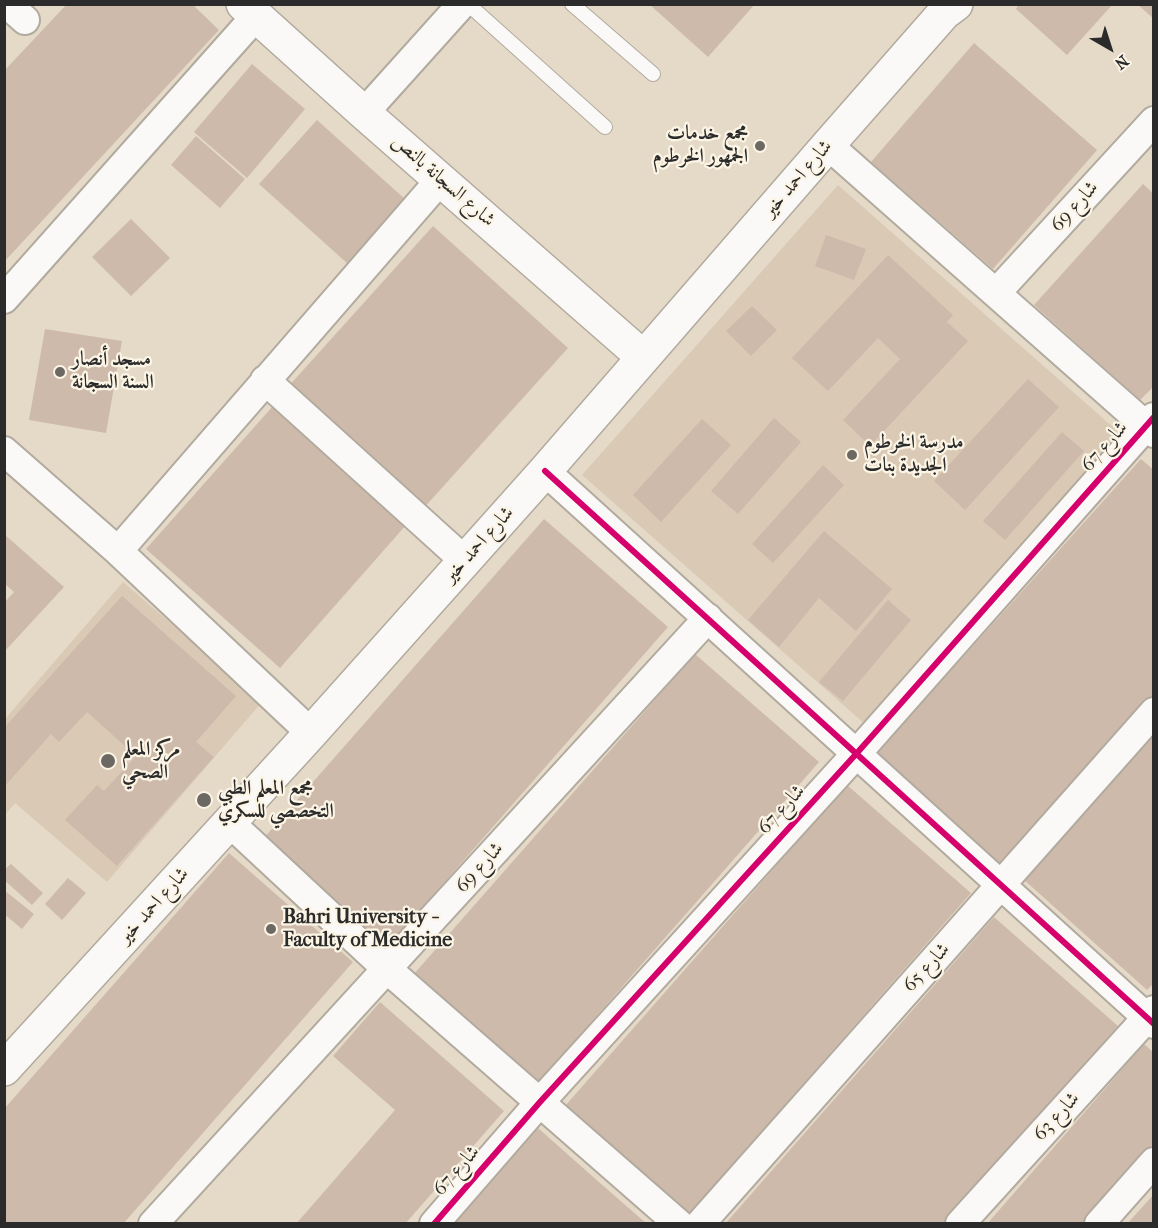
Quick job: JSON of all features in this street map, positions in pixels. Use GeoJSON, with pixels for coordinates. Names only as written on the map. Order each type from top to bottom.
{"type":"FeatureCollection","features":[{"type":"Feature","properties":{"kind":"main road","name":"شارع احمد خير"},"geometry":{"type":"LineString","coordinates":[[4,1069],[311,734],[545,471],[950,7]]}},
{"type":"Feature","properties":{"kind":"main road","name":"شارع السجانة بالنص"},"geometry":{"type":"LineString","coordinates":[[249,10],[644,357]]}},
{"type":"Feature","properties":{"kind":"street"},"geometry":{"type":"LineString","coordinates":[[364,113],[462,4]]}},
{"type":"Feature","properties":{"kind":"street"},"geometry":{"type":"LineString","coordinates":[[4,299],[249,10]]}},
{"type":"Feature","properties":{"kind":"street","name":"شارع 69"},"geometry":{"type":"LineString","coordinates":[[996,294],[1154,121]]}},
{"type":"Feature","properties":{"kind":"street"},"geometry":{"type":"LineString","coordinates":[[828,145],[996,294],[1151,425]]}},
{"type":"Feature","properties":{"kind":"street"},"geometry":{"type":"LineString","coordinates":[[118,551],[441,179]]}},
{"type":"Feature","properties":{"kind":"street"},"geometry":{"type":"LineString","coordinates":[[265,380],[465,561]]}},
{"type":"Feature","properties":{"kind":"street","name":"شارع 67"},"geometry":{"type":"LineString","coordinates":[[434,1224],[540,1102],[1151,425]]}},
{"type":"Feature","properties":{"kind":"street"},"geometry":{"type":"LineString","coordinates":[[4,451],[118,551],[311,734]]}},
{"type":"Feature","properties":{"kind":"street"},"geometry":{"type":"LineString","coordinates":[[545,471],[857,753],[1000,886],[1151,1017]]}},
{"type":"Feature","properties":{"kind":"street","name":"شارع 69"},"geometry":{"type":"LineString","coordinates":[[153,1224],[708,618]]}},
{"type":"Feature","properties":{"kind":"street","name":"شارع 65"},"geometry":{"type":"LineString","coordinates":[[700,1224],[1154,712]]}},
{"type":"Feature","properties":{"kind":"street"},"geometry":{"type":"LineString","coordinates":[[229,822],[387,969],[679,1224]]}},
{"type":"Feature","properties":{"kind":"street","name":"شارع 63"},"geometry":{"type":"LineString","coordinates":[[960,1224],[1151,1017]]}},
{"type":"Feature","properties":{"kind":"street"},"geometry":{"type":"LineString","coordinates":[[1099,1224],[1154,1162]]}},
{"type":"Feature","properties":{"kind":"lane"},"geometry":{"type":"LineString","coordinates":[[468,4],[605,127]]}},
{"type":"Feature","properties":{"kind":"lane"},"geometry":{"type":"LineString","coordinates":[[572,4],[653,74]]}},
{"type":"Feature","properties":{"kind":"shaded area","name":"مدرسة الخرطوم الجديدة بنات"},"geometry":{"type":"Polygon","coordinates":[[[838,185],[1122,435],[866,725],[582,475],[838,185]]]}},
{"type":"Feature","properties":{"kind":"shaded area","name":"مركز المعلم الصحي"},"geometry":{"type":"Polygon","coordinates":[[[123,582],[262,702],[107,882],[15,803],[5,815],[5,719],[123,582]]]}},
{"type":"Feature","properties":{"kind":"building"},"geometry":{"type":"Polygon","coordinates":[[[67,4],[192,4],[219,30],[4,262],[4,71],[67,4]]]}},
{"type":"Feature","properties":{"kind":"building"},"geometry":{"type":"Polygon","coordinates":[[[649,4],[755,4],[708,57],[649,4]]]}},
{"type":"Feature","properties":{"kind":"building"},"geometry":{"type":"Polygon","coordinates":[[[1019,4],[1113,4],[1067,55],[1016,9],[1019,4]]]}},
{"type":"Feature","properties":{"kind":"building"},"geometry":{"type":"Polygon","coordinates":[[[1137,4],[1154,4],[1154,19],[1137,4]]]}},
{"type":"Feature","properties":{"kind":"building"},"geometry":{"type":"Polygon","coordinates":[[[974,43],[1097,150],[993,269],[871,162],[974,43]]]}},
{"type":"Feature","properties":{"kind":"building"},"geometry":{"type":"Polygon","coordinates":[[[252,64],[305,109],[247,178],[194,132],[252,64]]]}},
{"type":"Feature","properties":{"kind":"building"},"geometry":{"type":"Polygon","coordinates":[[[317,120],[406,200],[348,264],[259,184],[317,120]]]}},
{"type":"Feature","properties":{"kind":"building"},"geometry":{"type":"Polygon","coordinates":[[[196,136],[245,179],[220,208],[171,165],[196,136]]]}},
{"type":"Feature","properties":{"kind":"building"},"geometry":{"type":"Polygon","coordinates":[[[1143,184],[1154,194],[1154,386],[1140,400],[1034,305],[1143,184]]]}},
{"type":"Feature","properties":{"kind":"building"},"geometry":{"type":"Polygon","coordinates":[[[131,219],[170,258],[131,296],[92,257],[131,219]]]}},
{"type":"Feature","properties":{"kind":"building"},"geometry":{"type":"Polygon","coordinates":[[[433,226],[568,348],[422,510],[287,388],[433,226]]]}},
{"type":"Feature","properties":{"kind":"building"},"geometry":{"type":"Polygon","coordinates":[[[826,235],[866,249],[854,280],[815,266],[826,235]]]}},
{"type":"Feature","properties":{"kind":"building"},"geometry":{"type":"Polygon","coordinates":[[[888,255],[953,315],[947,322],[968,341],[870,446],[843,420],[900,359],[878,338],[828,391],[792,358],[888,255]]]}},
{"type":"Feature","properties":{"kind":"building"},"geometry":{"type":"Polygon","coordinates":[[[752,306],[777,330],[751,356],[726,331],[752,306]]]}},
{"type":"Feature","properties":{"kind":"building"},"geometry":{"type":"Polygon","coordinates":[[[45,329],[122,341],[106,433],[29,420],[45,329]]]}},
{"type":"Feature","properties":{"kind":"building"},"geometry":{"type":"Polygon","coordinates":[[[1028,379],[1059,407],[965,510],[934,481],[1028,379]]]}},
{"type":"Feature","properties":{"kind":"building"},"geometry":{"type":"Polygon","coordinates":[[[273,406],[407,524],[280,668],[146,549],[273,406]]]}},
{"type":"Feature","properties":{"kind":"building"},"geometry":{"type":"Polygon","coordinates":[[[774,418],[801,442],[738,514],[711,491],[774,418]]]}},
{"type":"Feature","properties":{"kind":"building"},"geometry":{"type":"Polygon","coordinates":[[[702,419],[731,445],[661,522],[633,495],[702,419]]]}},
{"type":"Feature","properties":{"kind":"building"},"geometry":{"type":"Polygon","coordinates":[[[1062,432],[1084,451],[1005,540],[983,521],[1062,432]]]}},
{"type":"Feature","properties":{"kind":"building"},"geometry":{"type":"Polygon","coordinates":[[[1141,459],[1154,470],[1154,695],[1000,865],[876,754],[1141,459]]]}},
{"type":"Feature","properties":{"kind":"building"},"geometry":{"type":"Polygon","coordinates":[[[823,465],[844,485],[773,563],[752,544],[823,465]]]}},
{"type":"Feature","properties":{"kind":"building"},"geometry":{"type":"Polygon","coordinates":[[[544,519],[668,627],[386,949],[262,840],[544,519]]]}},
{"type":"Feature","properties":{"kind":"building"},"geometry":{"type":"Polygon","coordinates":[[[824,531],[892,589],[856,631],[819,598],[779,647],[748,620],[824,531]]]}},
{"type":"Feature","properties":{"kind":"building"},"geometry":{"type":"Polygon","coordinates":[[[4,534],[64,587],[4,652],[4,603],[14,592],[4,583],[4,534]]]}},
{"type":"Feature","properties":{"kind":"building","name":"مركز المعلم الصحي"},"geometry":{"type":"Polygon","coordinates":[[[122,596],[236,696],[196,742],[214,757],[117,866],[65,820],[97,785],[104,791],[136,756],[87,712],[59,742],[51,734],[4,787],[4,728],[122,596]]]}},
{"type":"Feature","properties":{"kind":"building"},"geometry":{"type":"Polygon","coordinates":[[[888,600],[911,620],[843,701],[819,682],[888,600]]]}},
{"type":"Feature","properties":{"kind":"building"},"geometry":{"type":"Polygon","coordinates":[[[695,654],[819,762],[537,1084],[413,975],[695,654]]]}},
{"type":"Feature","properties":{"kind":"building"},"geometry":{"type":"Polygon","coordinates":[[[1154,734],[1154,983],[1147,990],[1023,879],[1154,734]]]}},
{"type":"Feature","properties":{"kind":"building"},"geometry":{"type":"Polygon","coordinates":[[[847,785],[971,893],[689,1214],[565,1106],[847,785]]]}},
{"type":"Feature","properties":{"kind":"building"},"geometry":{"type":"Polygon","coordinates":[[[229,853],[353,962],[123,1224],[4,1224],[4,1109],[229,853]]]}},
{"type":"Feature","properties":{"kind":"building"},"geometry":{"type":"Polygon","coordinates":[[[11,864],[43,893],[32,905],[4,880],[4,870],[11,864]]]}},
{"type":"Feature","properties":{"kind":"building"},"geometry":{"type":"Polygon","coordinates":[[[68,878],[86,893],[62,920],[45,904],[68,878]]]}},
{"type":"Feature","properties":{"kind":"building"},"geometry":{"type":"Polygon","coordinates":[[[4,890],[34,914],[22,929],[4,914],[4,890]]]}},
{"type":"Feature","properties":{"kind":"building"},"geometry":{"type":"Polygon","coordinates":[[[994,917],[1118,1026],[944,1224],[725,1224],[994,917]]]}},
{"type":"Feature","properties":{"kind":"building"},"geometry":{"type":"Polygon","coordinates":[[[380,1002],[504,1111],[405,1224],[296,1224],[395,1110],[333,1056],[380,1002]]]}},
{"type":"Feature","properties":{"kind":"building"},"geometry":{"type":"Polygon","coordinates":[[[1144,1044],[1154,1053],[1154,1143],[1083,1224],[987,1224],[1144,1044]]]}},
{"type":"Feature","properties":{"kind":"building"},"geometry":{"type":"Polygon","coordinates":[[[538,1128],[600,1183],[647,1224],[454,1224],[538,1128]]]}},
{"type":"Feature","properties":{"kind":"building"},"geometry":{"type":"Polygon","coordinates":[[[1154,1194],[1154,1224],[1127,1224],[1154,1194]]]}},
{"type":"Feature","properties":{"kind":"cycle path"},"geometry":{"type":"LineString","coordinates":[[434,1224],[540,1102],[857,753],[1154,417]]}},
{"type":"Feature","properties":{"kind":"cycle path"},"geometry":{"type":"LineString","coordinates":[[545,471],[1154,1024]]}},
{"type":"Feature","properties":{"kind":"place","name":"مجمع خدمات الجمهور الخرطوم"},"geometry":{"type":"Point","coordinates":[760,146]}},
{"type":"Feature","properties":{"kind":"place","name":"مسجد أنصار السنة السجانة"},"geometry":{"type":"Point","coordinates":[60,372]}},
{"type":"Feature","properties":{"kind":"place","name":"مدرسة الخرطوم الجديدة بنات"},"geometry":{"type":"Point","coordinates":[852,455]}},
{"type":"Feature","properties":{"kind":"place","name":"مركز المعلم الصحي"},"geometry":{"type":"Point","coordinates":[108,761]}},
{"type":"Feature","properties":{"kind":"place","name":"مجمع المعلم الطبي التخصصي للسكري"},"geometry":{"type":"Point","coordinates":[204,800]}},
{"type":"Feature","properties":{"kind":"place","name":"Bahri University - Faculty of Medicine"},"geometry":{"type":"Point","coordinates":[271,929]}}]}
